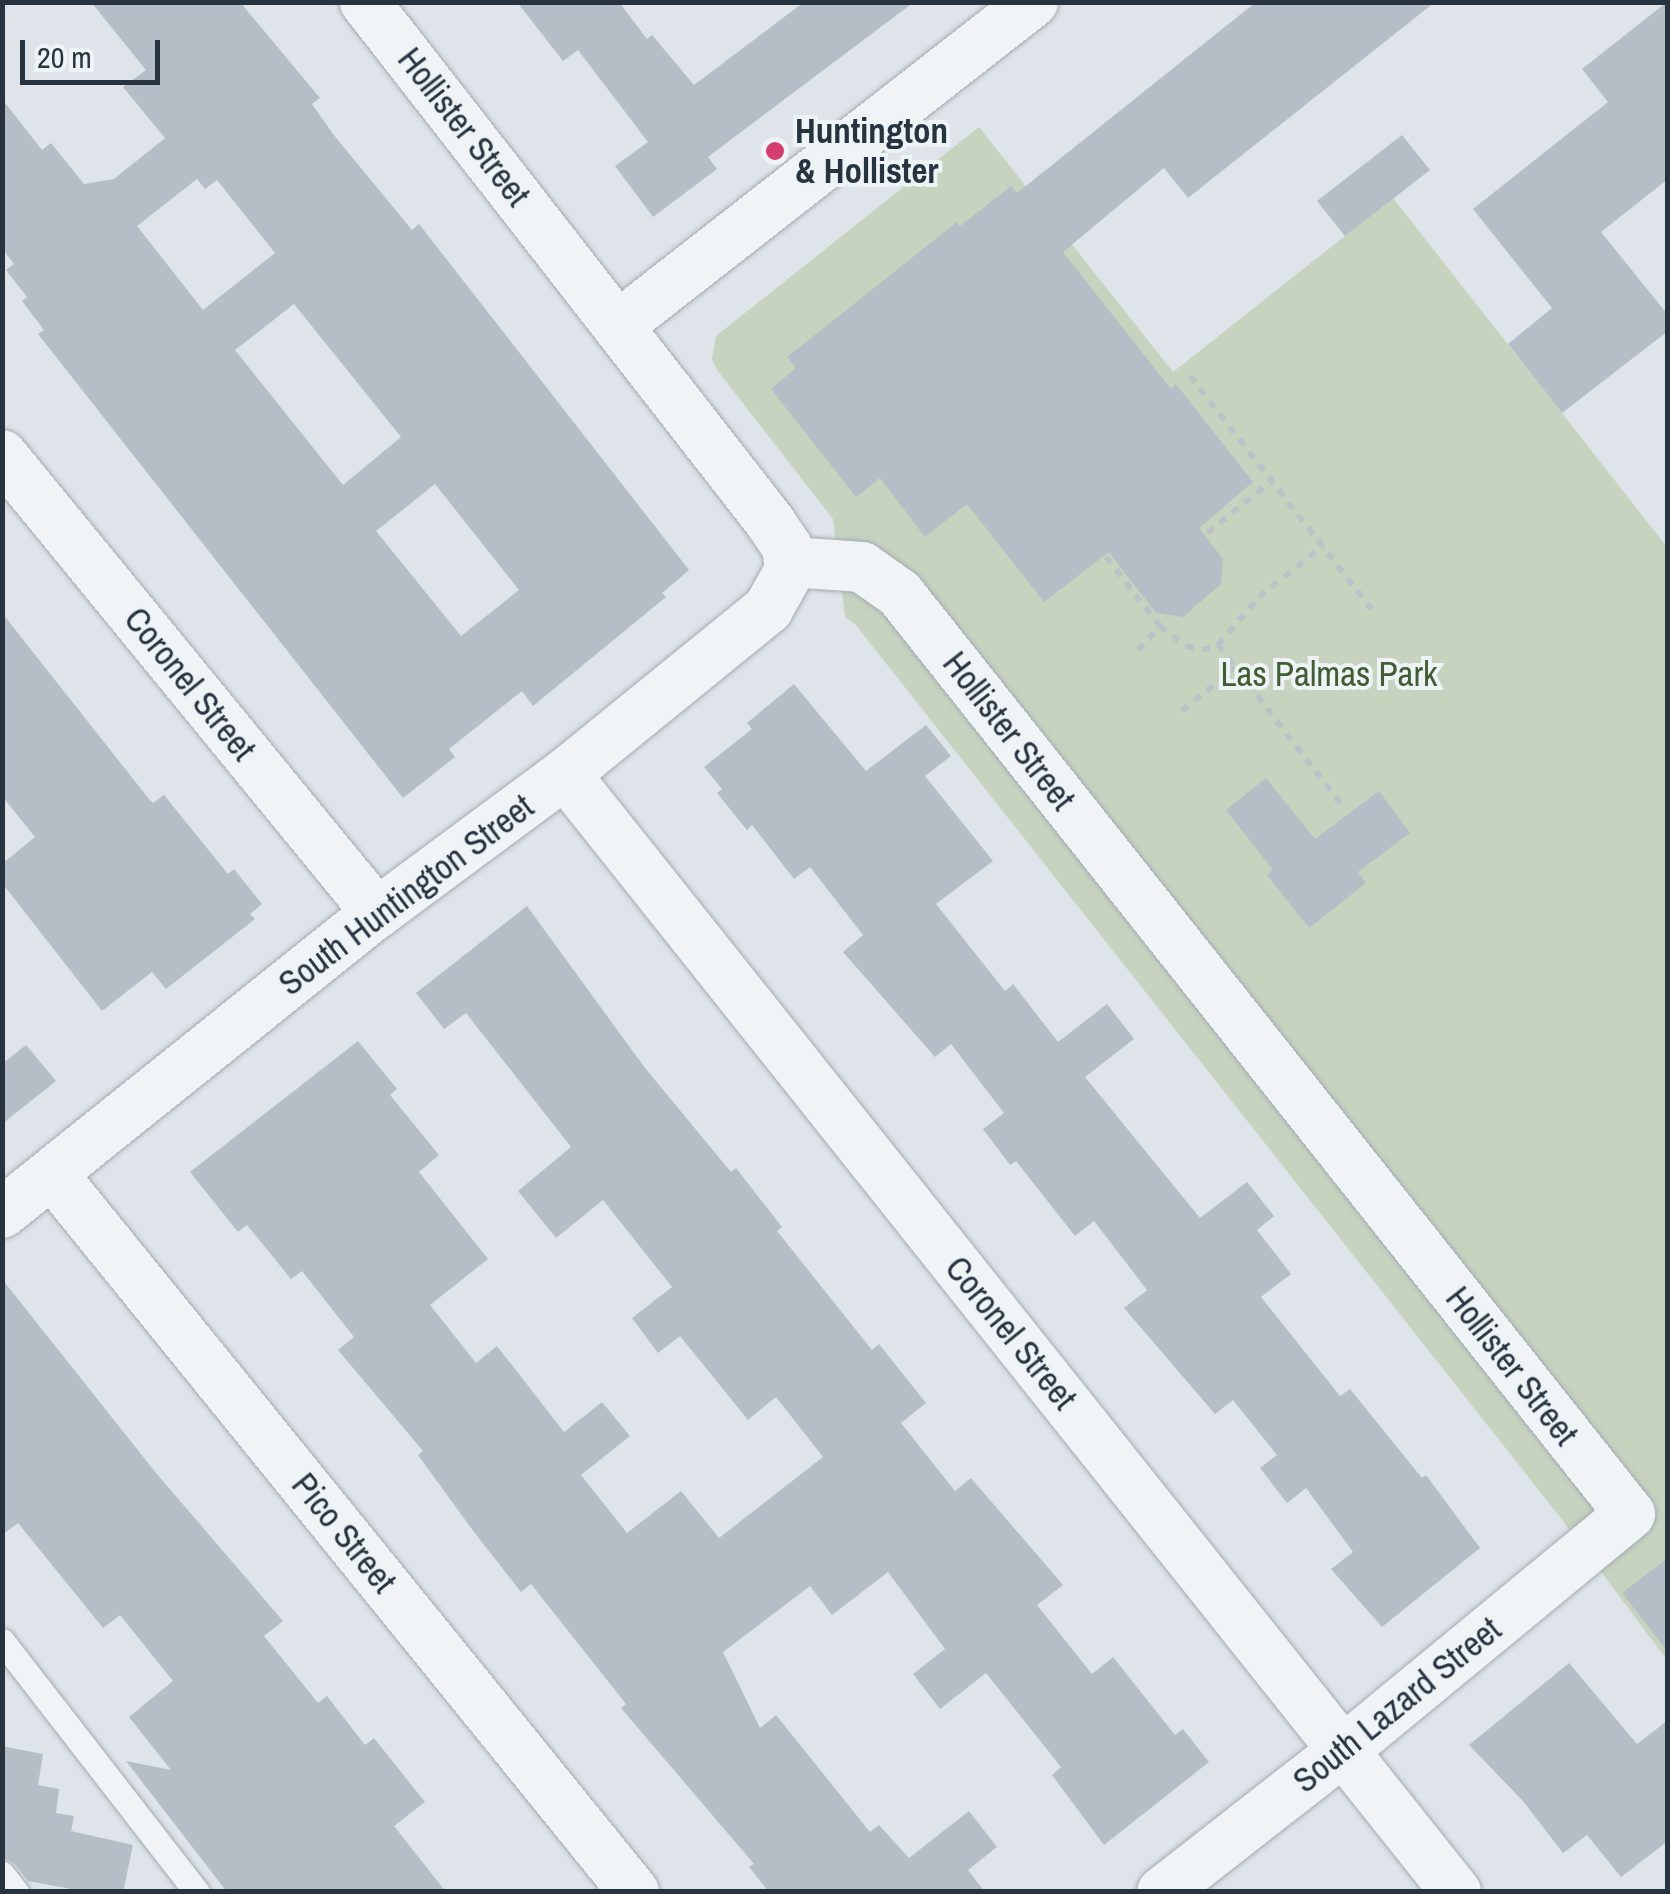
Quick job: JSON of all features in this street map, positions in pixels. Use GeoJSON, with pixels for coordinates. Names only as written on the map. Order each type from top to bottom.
{"type":"FeatureCollection","features":[{"type":"Feature","properties":{"kind":"street","name":"Hollister Street"},"geometry":{"type":"LineString","coordinates":[[365,2],[781,536],[791,562],[862,567],[888,580],[1630,1514]]}},
{"type":"Feature","properties":{"kind":"street"},"geometry":{"type":"LineString","coordinates":[[619,325],[1033,2]]}},
{"type":"Feature","properties":{"kind":"street","name":"Coronel Street"},"geometry":{"type":"LineString","coordinates":[[2,455],[377,913]]}},
{"type":"Feature","properties":{"kind":"street","name":"South Huntington Street"},"geometry":{"type":"LineString","coordinates":[[2,1213],[377,913],[564,774],[768,608],[782,590],[791,562]]}},
{"type":"Feature","properties":{"kind":"street","name":"Coronel Street"},"geometry":{"type":"LineString","coordinates":[[564,774],[1456,1892]]}},
{"type":"Feature","properties":{"kind":"street","name":"Pico Street"},"geometry":{"type":"LineString","coordinates":[[53,1175],[634,1892]]}},
{"type":"Feature","properties":{"kind":"street","name":"South Lazard Street"},"geometry":{"type":"LineString","coordinates":[[1162,1892],[1344,1750],[1630,1514]]}},
{"type":"Feature","properties":{"kind":"lane"},"geometry":{"type":"LineString","coordinates":[[2,1642],[197,1892]]}},
{"type":"Feature","properties":{"kind":"lane"},"geometry":{"type":"LineString","coordinates":[[2,1874],[16,1892]]}},
{"type":"Feature","properties":{"kind":"path"},"geometry":{"type":"LineString","coordinates":[[1190,376],[1377,616]]}},
{"type":"Feature","properties":{"kind":"path"},"geometry":{"type":"LineString","coordinates":[[1207,533],[1272,482]]}},
{"type":"Feature","properties":{"kind":"path"},"geometry":{"type":"LineString","coordinates":[[1106,557],[1160,626],[1194,649],[1218,645],[1259,597],[1323,546]]}},
{"type":"Feature","properties":{"kind":"path"},"geometry":{"type":"LineString","coordinates":[[1138,650],[1160,626]]}},
{"type":"Feature","properties":{"kind":"path"},"geometry":{"type":"LineString","coordinates":[[1218,645],[1341,804]]}},
{"type":"Feature","properties":{"kind":"path"},"geometry":{"type":"LineString","coordinates":[[1182,711],[1236,668]]}},
{"type":"Feature","properties":{"kind":"green space","name":"Las Palmas Park"},"geometry":{"type":"Polygon","coordinates":[[[979,127],[1173,372],[1393,198],[1667,547],[1667,1660],[1560,1517],[855,624],[845,617],[833,519],[712,359],[716,336],[979,127]]]}},
{"type":"Feature","properties":{"kind":"building"},"geometry":{"type":"Polygon","coordinates":[[[91,2],[240,2],[320,98],[312,104],[333,134],[412,230],[419,224],[689,570],[662,593],[666,597],[533,706],[522,691],[449,749],[455,757],[403,798],[38,334],[44,330],[22,301],[27,297],[6,270],[14,264],[2,248],[2,99],[42,150],[51,143],[84,184],[114,179],[165,138],[123,87],[146,70],[91,2]],[[197,179],[137,226],[203,310],[275,253],[217,180],[205,189],[197,179]],[[294,304],[235,350],[343,485],[401,437],[294,304]],[[435,484],[376,531],[461,636],[519,590],[435,484]]]}},
{"type":"Feature","properties":{"kind":"building"},"geometry":{"type":"Polygon","coordinates":[[[517,2],[619,2],[647,39],[652,35],[694,85],[804,2],[914,2],[708,157],[717,169],[653,217],[615,166],[648,142],[578,50],[563,61],[517,2]]]}},
{"type":"Feature","properties":{"kind":"building"},"geometry":{"type":"Polygon","coordinates":[[[1256,2],[1435,2],[1188,198],[1164,168],[1063,252],[1171,389],[1176,384],[1253,482],[1199,528],[1223,559],[1221,584],[1183,617],[1156,613],[1109,552],[1044,602],[967,504],[925,537],[880,478],[856,497],[771,389],[796,368],[787,357],[957,222],[960,226],[1011,186],[1017,193],[1256,2]]]}},
{"type":"Feature","properties":{"kind":"building"},"geometry":{"type":"Polygon","coordinates":[[[1667,2],[1668,179],[1601,232],[1668,315],[1668,331],[1562,413],[1508,344],[1552,308],[1473,209],[1608,102],[1582,69],[1667,2]]]}},
{"type":"Feature","properties":{"kind":"building"},"geometry":{"type":"Polygon","coordinates":[[[1402,135],[1430,170],[1345,236],[1317,201],[1402,135]]]}},
{"type":"Feature","properties":{"kind":"building"},"geometry":{"type":"Polygon","coordinates":[[[2,613],[149,799],[153,803],[164,795],[228,874],[234,869],[262,904],[250,914],[255,919],[166,989],[152,972],[102,1011],[2,883],[2,864],[35,837],[2,796],[2,613]]]}},
{"type":"Feature","properties":{"kind":"building"},"geometry":{"type":"Polygon","coordinates":[[[794,684],[866,771],[926,725],[951,756],[925,776],[993,861],[936,904],[1005,991],[1013,984],[1058,1042],[1107,1004],[1134,1039],[1085,1077],[1200,1218],[1247,1182],[1274,1216],[1257,1230],[1291,1274],[1261,1297],[1340,1396],[1350,1389],[1422,1478],[1426,1475],[1480,1548],[1382,1627],[1331,1569],[1353,1552],[1306,1488],[1287,1503],[1260,1468],[1277,1455],[1233,1400],[1215,1414],[1124,1308],[1147,1290],[1094,1221],[1075,1236],[1016,1161],[1010,1165],[983,1129],[1004,1113],[951,1044],[935,1057],[843,952],[863,935],[810,867],[794,879],[752,825],[747,830],[717,793],[722,789],[704,767],[752,729],[747,723],[794,684]]]}},
{"type":"Feature","properties":{"kind":"building"},"geometry":{"type":"Polygon","coordinates":[[[1266,778],[1315,839],[1379,791],[1410,833],[1358,872],[1366,883],[1309,928],[1267,875],[1273,870],[1226,810],[1266,778]]]}},
{"type":"Feature","properties":{"kind":"building"},"geometry":{"type":"Polygon","coordinates":[[[527,906],[645,1068],[731,1172],[736,1168],[782,1227],[777,1231],[872,1350],[879,1344],[926,1403],[901,1423],[955,1491],[971,1478],[1063,1585],[1037,1605],[1092,1674],[1113,1657],[1175,1735],[1183,1729],[1209,1762],[1104,1845],[1052,1775],[1061,1767],[986,1673],[940,1709],[913,1674],[945,1649],[888,1572],[832,1615],[810,1586],[723,1652],[760,1728],[776,1715],[870,1832],[879,1825],[909,1858],[969,1811],[997,1847],[968,1870],[985,1892],[769,1892],[749,1867],[754,1864],[621,1708],[626,1704],[531,1584],[521,1592],[474,1532],[418,1455],[423,1451],[338,1350],[354,1337],[302,1271],[291,1279],[247,1225],[238,1232],[190,1172],[358,1041],[397,1089],[390,1095],[439,1155],[419,1172],[488,1259],[430,1305],[476,1363],[497,1346],[564,1432],[602,1402],[630,1436],[581,1475],[627,1533],[681,1491],[719,1538],[823,1457],[776,1397],[748,1420],[680,1336],[658,1353],[632,1318],[672,1287],[603,1200],[556,1238],[518,1191],[571,1147],[466,1013],[444,1029],[416,993],[527,906]]]}},
{"type":"Feature","properties":{"kind":"building"},"geometry":{"type":"Polygon","coordinates":[[[26,1045],[56,1081],[2,1124],[2,1064],[26,1045]]]}},
{"type":"Feature","properties":{"kind":"building"},"geometry":{"type":"Polygon","coordinates":[[[2,1279],[156,1473],[283,1621],[264,1636],[318,1703],[327,1696],[365,1745],[374,1738],[425,1802],[394,1826],[446,1892],[227,1892],[126,1761],[171,1770],[129,1717],[173,1681],[120,1615],[103,1628],[18,1523],[2,1535],[2,1279]]]}},
{"type":"Feature","properties":{"kind":"building"},"geometry":{"type":"Polygon","coordinates":[[[1668,1558],[1668,1652],[1622,1593],[1668,1558]]]}},
{"type":"Feature","properties":{"kind":"building"},"geometry":{"type":"Polygon","coordinates":[[[1569,1663],[1637,1744],[1668,1720],[1668,1841],[1621,1877],[1587,1835],[1563,1853],[1522,1800],[1469,1745],[1569,1663]]]}},
{"type":"Feature","properties":{"kind":"building"},"geometry":{"type":"Polygon","coordinates":[[[2,1746],[43,1754],[38,1785],[59,1789],[56,1813],[74,1816],[71,1831],[133,1845],[123,1892],[87,1892],[28,1881],[14,1863],[2,1858],[2,1746]]]}},
{"type":"Feature","properties":{"kind":"place","name":"Huntington & Hollister"},"geometry":{"type":"Point","coordinates":[775,151]}}]}
